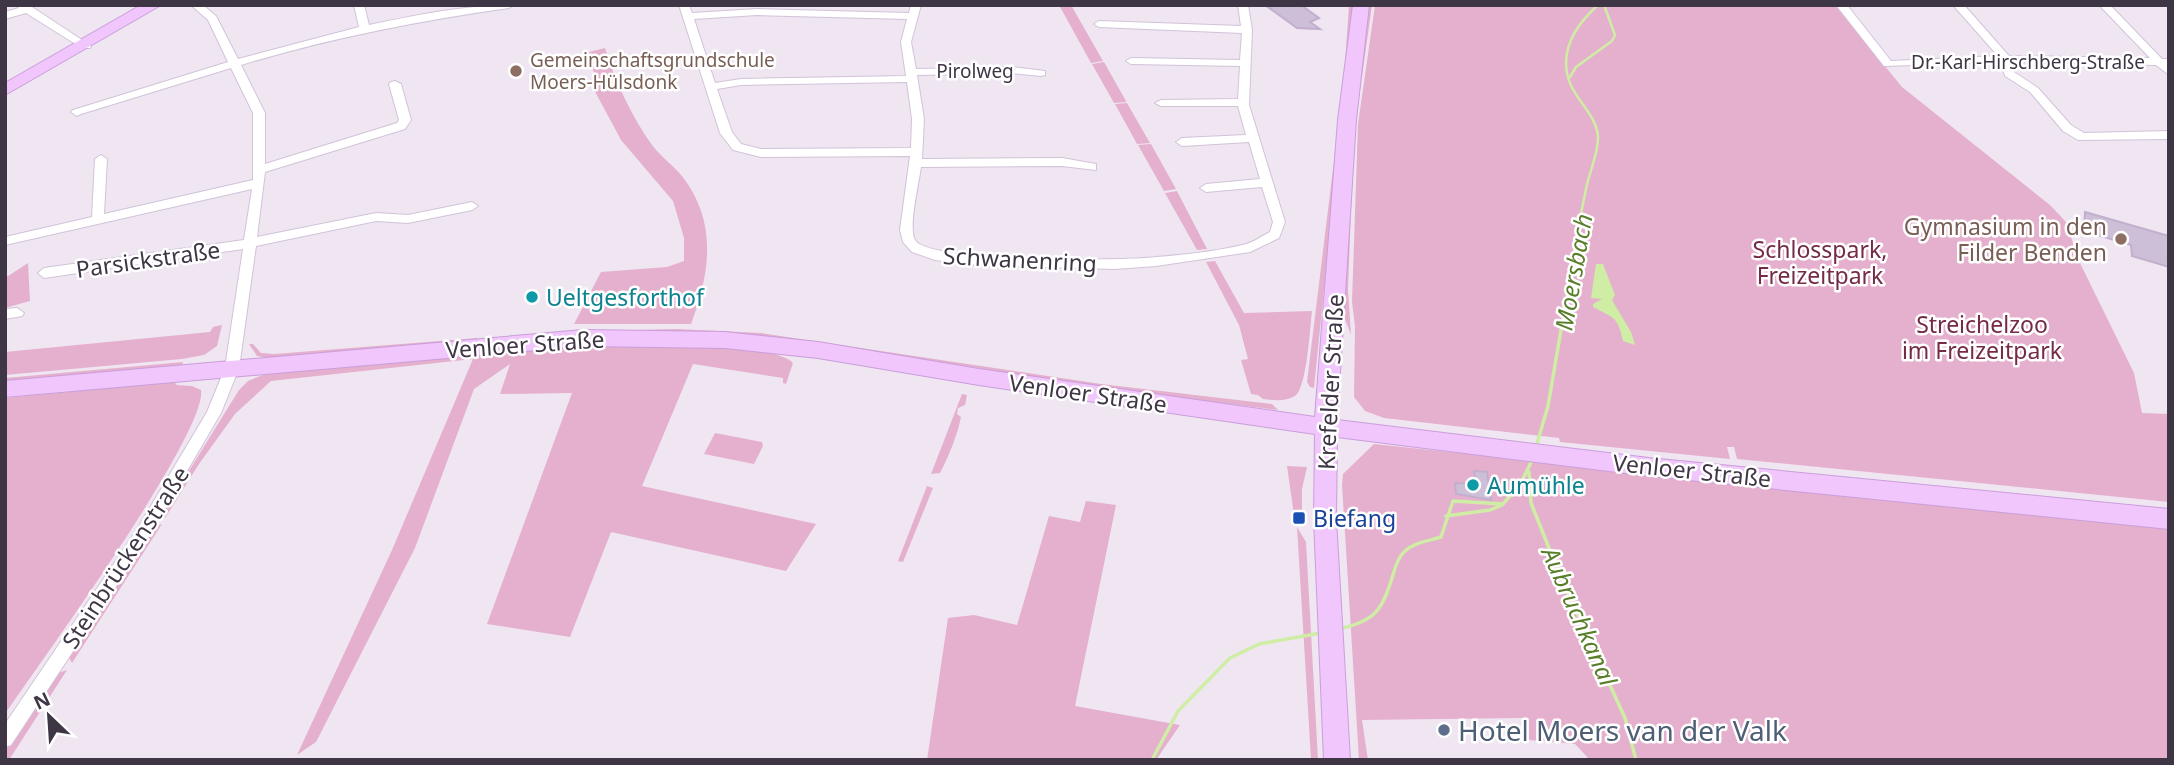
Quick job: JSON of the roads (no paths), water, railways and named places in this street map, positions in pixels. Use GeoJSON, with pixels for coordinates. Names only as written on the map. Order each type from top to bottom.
{"type":"FeatureCollection","features":[{"type":"Feature","properties":{"kind":"main road"},"geometry":{"type":"LineString","coordinates":[[5,90],[86,46],[153,5]]}},
{"type":"Feature","properties":{"kind":"main road","name":"Krefelder Straße"},"geometry":{"type":"LineString","coordinates":[[1338,760],[1325,519],[1326,391],[1347,120],[1361,5]]}},
{"type":"Feature","properties":{"kind":"main road","name":"Venloer Straße"},"geometry":{"type":"LineString","coordinates":[[5,389],[571,339],[725,340],[831,352],[979,377],[1280,420],[1649,467],[2169,519]]}},
{"type":"Feature","properties":{"kind":"main road"},"geometry":{"type":"LineString","coordinates":[[1280,420],[1308,410],[1326,391]]}},
{"type":"Feature","properties":{"kind":"street","name":"Parsickstraße"},"geometry":{"type":"LineString","coordinates":[[196,5],[212,18],[259,113],[259,176],[232,368]]}},
{"type":"Feature","properties":{"kind":"street"},"geometry":{"type":"LineString","coordinates":[[359,5],[365,30]]}},
{"type":"Feature","properties":{"kind":"street"},"geometry":{"type":"LineString","coordinates":[[444,14],[457,5]]}},
{"type":"Feature","properties":{"kind":"street"},"geometry":{"type":"LineString","coordinates":[[77,112],[236,63],[365,30],[444,14],[509,5]]}},
{"type":"Feature","properties":{"kind":"street","name":"Schwanenring"},"geometry":{"type":"LineString","coordinates":[[914,10],[906,42],[918,119],[917,158],[906,230],[909,242],[924,253],[976,261],[1156,262],[1250,248],[1275,235],[1279,222],[1243,102],[1243,63],[1247,30],[1243,5]]}},
{"type":"Feature","properties":{"kind":"street","name":"Dr.-Karl-Hirschberg-Straße"},"geometry":{"type":"LineString","coordinates":[[1841,5],[1888,64],[2006,59],[2164,62]]}},
{"type":"Feature","properties":{"kind":"street"},"geometry":{"type":"LineString","coordinates":[[1958,5],[2006,59],[2009,74],[2034,90],[2067,128],[2082,137],[2169,135]]}},
{"type":"Feature","properties":{"kind":"street"},"geometry":{"type":"LineString","coordinates":[[2104,5],[2164,62],[2169,72]]}},
{"type":"Feature","properties":{"kind":"street"},"geometry":{"type":"LineString","coordinates":[[5,16],[24,7],[86,46]]}},
{"type":"Feature","properties":{"kind":"street"},"geometry":{"type":"LineString","coordinates":[[914,10],[686,10],[730,141],[746,150],[761,153],[1062,162],[1093,167]]}},
{"type":"Feature","properties":{"kind":"street"},"geometry":{"type":"LineString","coordinates":[[1099,24],[1166,24],[1247,30]]}},
{"type":"Feature","properties":{"kind":"street"},"geometry":{"type":"LineString","coordinates":[[1131,61],[1243,63]]}},
{"type":"Feature","properties":{"kind":"street","name":"Pirolweg"},"geometry":{"type":"LineString","coordinates":[[710,87],[741,82],[910,76],[1011,69],[1041,73]]}},
{"type":"Feature","properties":{"kind":"street"},"geometry":{"type":"LineString","coordinates":[[5,241],[259,176],[401,126],[405,120],[395,85]]}},
{"type":"Feature","properties":{"kind":"street"},"geometry":{"type":"LineString","coordinates":[[1161,103],[1243,102]]}},
{"type":"Feature","properties":{"kind":"street"},"geometry":{"type":"LineString","coordinates":[[1182,142],[1252,138]]}},
{"type":"Feature","properties":{"kind":"street"},"geometry":{"type":"LineString","coordinates":[[98,219],[101,159]]}},
{"type":"Feature","properties":{"kind":"street"},"geometry":{"type":"LineString","coordinates":[[1206,188],[1268,182]]}},
{"type":"Feature","properties":{"kind":"street","name":"Parsickstraße"},"geometry":{"type":"LineString","coordinates":[[44,273],[251,243],[376,217],[392,220],[472,205]]}},
{"type":"Feature","properties":{"kind":"street","name":"Steinbrückenstraße"},"geometry":{"type":"LineString","coordinates":[[5,739],[141,536],[214,413],[232,368]]}},
{"type":"Feature","properties":{"kind":"waterway","name":"Moersbach"},"geometry":{"type":"LineString","coordinates":[[1561,331],[1582,207],[1598,142],[1596,126],[1568,79],[1567,53],[1578,27],[1598,5]]}},
{"type":"Feature","properties":{"kind":"waterway","name":"Moersbach"},"geometry":{"type":"LineString","coordinates":[[1570,77],[1576,67],[1612,41],[1615,35],[1604,5]]}},
{"type":"Feature","properties":{"kind":"waterway","name":"Moersbach"},"geometry":{"type":"LineString","coordinates":[[1536,447],[1548,406],[1561,330]]}},
{"type":"Feature","properties":{"kind":"waterway"},"geometry":{"type":"LineString","coordinates":[[1448,516],[1453,501],[1503,504],[1521,483],[1533,458]]}},
{"type":"Feature","properties":{"kind":"waterway","name":"Aubruchkanal"},"geometry":{"type":"LineString","coordinates":[[1529,472],[1531,503],[1561,578],[1625,718],[1636,760]]}},
{"type":"Feature","properties":{"kind":"waterway"},"geometry":{"type":"LineString","coordinates":[[1448,516],[1490,510],[1502,505]]}},
{"type":"Feature","properties":{"kind":"waterway"},"geometry":{"type":"LineString","coordinates":[[1339,629],[1362,622],[1376,612],[1385,597],[1400,556],[1413,546],[1441,537],[1448,516]]}},
{"type":"Feature","properties":{"kind":"waterway"},"geometry":{"type":"LineString","coordinates":[[1152,760],[1178,711],[1230,658],[1259,644],[1321,633]]}},
{"type":"Feature","properties":{"kind":"place","name":"Gemeinschaftsgrundschule Moers-Hülsdonk"},"geometry":{"type":"Point","coordinates":[516,71]}},
{"type":"Feature","properties":{"kind":"place","name":"Gymnasium in den Filder Benden"},"geometry":{"type":"Point","coordinates":[2121,239]}},
{"type":"Feature","properties":{"kind":"place","name":"Ueltgesforthof"},"geometry":{"type":"Point","coordinates":[532,297]}},
{"type":"Feature","properties":{"kind":"place","name":"Aumühle"},"geometry":{"type":"Point","coordinates":[1473,485]}},
{"type":"Feature","properties":{"kind":"place","name":"Biefang"},"geometry":{"type":"Point","coordinates":[1299,518]}},
{"type":"Feature","properties":{"kind":"place","name":"Hotel Moers van der Valk"},"geometry":{"type":"Point","coordinates":[1444,730]}},
{"type":"Feature","properties":{"kind":"park label","name":"Schlosspark, Freizeitpark"},"geometry":{"type":"Point","coordinates":[1820,262]}},
{"type":"Feature","properties":{"kind":"park label","name":"Streichelzoo im Freizeitpark"},"geometry":{"type":"Point","coordinates":[1982,337]}}]}
